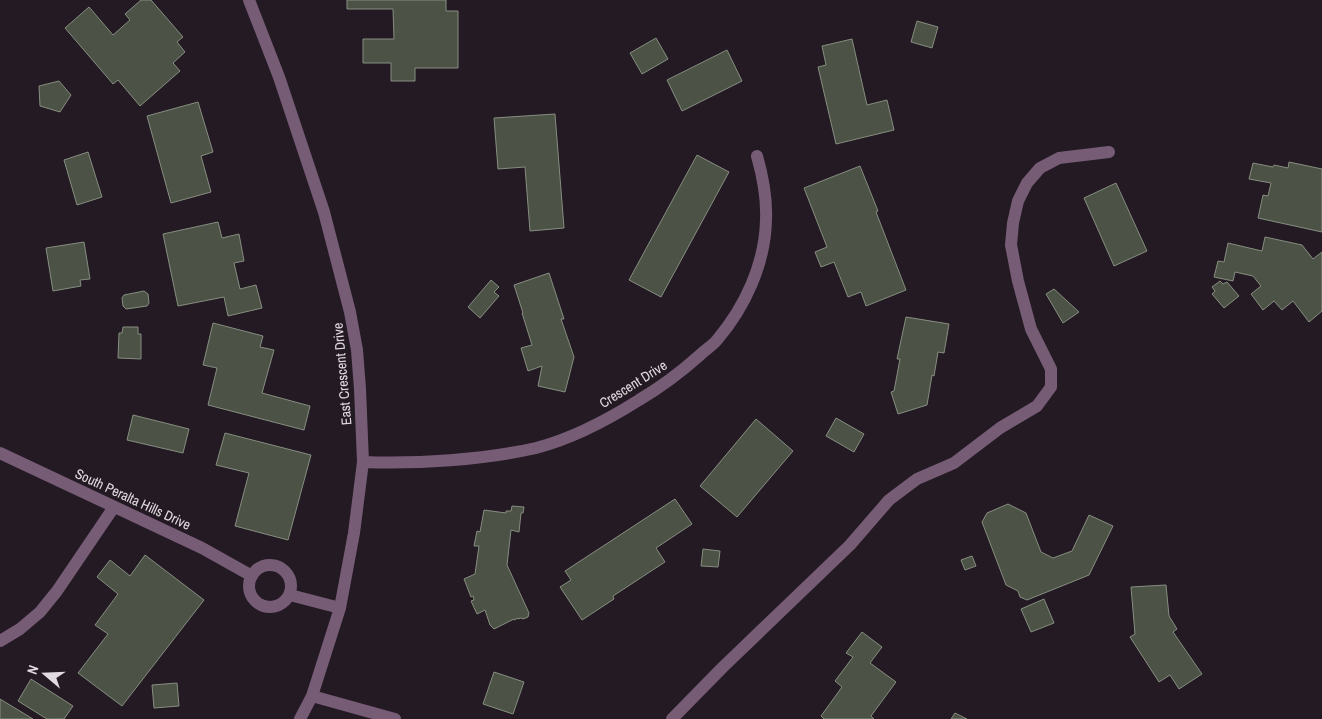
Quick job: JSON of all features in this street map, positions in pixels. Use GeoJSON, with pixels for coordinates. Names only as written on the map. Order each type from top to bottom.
{"type":"FeatureCollection","features":[{"type":"Feature","properties":{"kind":"street","name":"East Crescent Drive"},"geometry":{"type":"LineString","coordinates":[[249,0],[279,77],[324,212],[350,312],[357,350],[360,389],[363,462],[354,533],[340,608],[312,696],[300,719]]}},
{"type":"Feature","properties":{"kind":"street"},"geometry":{"type":"LineString","coordinates":[[672,719],[723,667],[850,545],[888,500],[917,480],[954,463],[1000,428],[1037,406],[1051,387],[1051,368],[1031,329],[1018,281],[1011,245],[1018,201],[1027,183],[1040,168],[1059,158],[1109,152]]}},
{"type":"Feature","properties":{"kind":"street","name":"Crescent Drive"},"geometry":{"type":"LineString","coordinates":[[363,462],[384,463],[476,458],[538,447],[590,427],[626,408],[664,384],[716,341],[738,311],[755,275],[763,247],[766,219],[764,184],[757,156]]}},
{"type":"Feature","properties":{"kind":"street","name":"South Peralta Hills Drive"},"geometry":{"type":"LineString","coordinates":[[0,453],[202,548],[252,576]]}},
{"type":"Feature","properties":{"kind":"street"},"geometry":{"type":"LineString","coordinates":[[0,641],[20,629],[40,612],[57,591],[114,507]]}},
{"type":"Feature","properties":{"kind":"street"},"geometry":{"type":"LineString","coordinates":[[270,564],[277,566],[284,569],[288,574],[292,588],[290,595],[281,605],[267,608],[261,606],[251,596],[249,582],[256,570],[262,566],[270,564]]}},
{"type":"Feature","properties":{"kind":"street"},"geometry":{"type":"LineString","coordinates":[[290,595],[340,608]]}},
{"type":"Feature","properties":{"kind":"street"},"geometry":{"type":"LineString","coordinates":[[312,696],[395,719]]}},
{"type":"Feature","properties":{"kind":"building"},"geometry":{"type":"Polygon","coordinates":[[[141,0],[151,0],[183,37],[177,42],[185,52],[173,63],[180,71],[140,106],[118,80],[113,84],[65,28],[89,7],[113,35],[130,20],[125,14],[141,0]]]}},
{"type":"Feature","properties":{"kind":"building"},"geometry":{"type":"Polygon","coordinates":[[[347,0],[446,0],[446,11],[458,11],[458,68],[415,68],[415,81],[391,81],[391,63],[363,63],[363,39],[394,39],[393,9],[347,9],[347,0]]]}},
{"type":"Feature","properties":{"kind":"building"},"geometry":{"type":"Polygon","coordinates":[[[917,21],[938,27],[932,48],[911,42],[917,21]]]}},
{"type":"Feature","properties":{"kind":"building"},"geometry":{"type":"Polygon","coordinates":[[[656,38],[668,59],[642,74],[630,53],[656,38]]]}},
{"type":"Feature","properties":{"kind":"building"},"geometry":{"type":"Polygon","coordinates":[[[852,39],[867,105],[887,100],[894,130],[836,144],[818,67],[826,65],[822,46],[852,39]]]}},
{"type":"Feature","properties":{"kind":"building"},"geometry":{"type":"Polygon","coordinates":[[[727,50],[742,81],[682,111],[667,80],[727,50]]]}},
{"type":"Feature","properties":{"kind":"building"},"geometry":{"type":"Polygon","coordinates":[[[59,81],[71,95],[60,112],[40,106],[39,86],[59,81]]]}},
{"type":"Feature","properties":{"kind":"building"},"geometry":{"type":"Polygon","coordinates":[[[198,102],[213,152],[201,156],[211,192],[171,203],[147,116],[198,102]]]}},
{"type":"Feature","properties":{"kind":"building"},"geometry":{"type":"Polygon","coordinates":[[[555,114],[564,228],[530,231],[525,167],[498,169],[494,118],[555,114]]]}},
{"type":"Feature","properties":{"kind":"building"},"geometry":{"type":"Polygon","coordinates":[[[88,152],[102,197],[77,205],[64,160],[88,152]]]}},
{"type":"Feature","properties":{"kind":"building"},"geometry":{"type":"Polygon","coordinates":[[[697,155],[729,172],[661,297],[629,280],[697,155]]]}},
{"type":"Feature","properties":{"kind":"building"},"geometry":{"type":"Polygon","coordinates":[[[1289,162],[1322,169],[1322,232],[1258,218],[1263,195],[1268,196],[1271,183],[1249,179],[1253,163],[1288,168],[1289,162]]]}},
{"type":"Feature","properties":{"kind":"building"},"geometry":{"type":"Polygon","coordinates":[[[860,166],[906,290],[866,306],[861,292],[848,297],[834,262],[821,267],[815,252],[827,247],[804,188],[860,166]]]}},
{"type":"Feature","properties":{"kind":"building"},"geometry":{"type":"Polygon","coordinates":[[[1116,183],[1147,251],[1114,266],[1084,198],[1116,183]]]}},
{"type":"Feature","properties":{"kind":"building"},"geometry":{"type":"Polygon","coordinates":[[[218,222],[222,238],[239,234],[244,261],[234,263],[240,289],[256,285],[262,308],[228,316],[224,297],[178,306],[163,234],[218,222]]]}},
{"type":"Feature","properties":{"kind":"building"},"geometry":{"type":"Polygon","coordinates":[[[1265,237],[1302,245],[1313,259],[1322,252],[1322,311],[1309,322],[1293,301],[1282,310],[1274,301],[1263,310],[1251,294],[1261,286],[1253,276],[1235,272],[1233,281],[1214,277],[1218,261],[1224,262],[1228,243],[1262,251],[1265,237]]]}},
{"type":"Feature","properties":{"kind":"building"},"geometry":{"type":"Polygon","coordinates":[[[84,242],[90,279],[80,280],[81,286],[53,291],[46,248],[84,242]]]}},
{"type":"Feature","properties":{"kind":"building"},"geometry":{"type":"Polygon","coordinates":[[[549,273],[564,319],[561,319],[574,357],[565,392],[538,386],[542,366],[528,371],[521,348],[532,345],[514,285],[549,273]]]}},
{"type":"Feature","properties":{"kind":"building"},"geometry":{"type":"Polygon","coordinates":[[[491,280],[499,287],[494,292],[499,296],[480,318],[468,307],[491,280]]]}},
{"type":"Feature","properties":{"kind":"building"},"geometry":{"type":"Polygon","coordinates":[[[1220,281],[1223,284],[1227,282],[1239,296],[1224,308],[1212,294],[1215,291],[1212,287],[1220,281]]]}},
{"type":"Feature","properties":{"kind":"building"},"geometry":{"type":"Polygon","coordinates":[[[1054,289],[1079,312],[1063,323],[1046,294],[1054,289]]]}},
{"type":"Feature","properties":{"kind":"building"},"geometry":{"type":"Polygon","coordinates":[[[144,291],[148,294],[149,303],[147,306],[126,309],[123,306],[122,298],[124,295],[144,291]]]}},
{"type":"Feature","properties":{"kind":"building"},"geometry":{"type":"Polygon","coordinates":[[[906,317],[949,324],[944,353],[938,352],[927,405],[898,414],[891,392],[894,391],[900,359],[897,359],[906,317]]]}},
{"type":"Feature","properties":{"kind":"building"},"geometry":{"type":"Polygon","coordinates":[[[213,323],[263,336],[260,347],[274,350],[262,393],[310,406],[304,430],[208,405],[217,368],[203,365],[213,323]]]}},
{"type":"Feature","properties":{"kind":"building"},"geometry":{"type":"Polygon","coordinates":[[[123,327],[138,327],[138,334],[141,334],[141,359],[118,358],[119,333],[122,333],[123,327]]]}},
{"type":"Feature","properties":{"kind":"building"},"geometry":{"type":"Polygon","coordinates":[[[133,415],[189,429],[183,453],[127,440],[133,415]]]}},
{"type":"Feature","properties":{"kind":"building"},"geometry":{"type":"Polygon","coordinates":[[[836,418],[864,434],[854,452],[826,436],[836,418]]]}},
{"type":"Feature","properties":{"kind":"building"},"geometry":{"type":"Polygon","coordinates":[[[756,419],[793,451],[737,517],[700,486],[756,419]]]}},
{"type":"Feature","properties":{"kind":"building"},"geometry":{"type":"Polygon","coordinates":[[[225,433],[311,455],[288,540],[235,526],[249,473],[216,465],[225,433]]]}},
{"type":"Feature","properties":{"kind":"building"},"geometry":{"type":"Polygon","coordinates":[[[675,499],[692,524],[656,548],[665,562],[613,596],[614,599],[582,620],[560,587],[571,580],[565,571],[675,499]]]}},
{"type":"Feature","properties":{"kind":"building"},"geometry":{"type":"Polygon","coordinates":[[[1008,504],[1026,513],[1041,552],[1053,558],[1072,551],[1089,515],[1113,526],[1089,575],[1027,600],[1020,597],[1018,591],[1006,585],[982,522],[987,513],[1008,504]]]}},
{"type":"Feature","properties":{"kind":"building"},"geometry":{"type":"Polygon","coordinates":[[[512,506],[524,507],[523,513],[521,513],[519,532],[511,530],[507,565],[529,613],[528,617],[514,619],[494,629],[490,625],[485,610],[477,614],[471,601],[474,600],[473,596],[471,597],[464,579],[475,574],[479,546],[474,546],[477,531],[480,532],[484,510],[506,513],[506,511],[511,511],[512,506]]]}},
{"type":"Feature","properties":{"kind":"building"},"geometry":{"type":"Polygon","coordinates":[[[703,549],[720,551],[718,567],[701,566],[703,549]]]}},
{"type":"Feature","properties":{"kind":"building"},"geometry":{"type":"Polygon","coordinates":[[[145,555],[204,600],[122,706],[78,673],[108,634],[95,625],[118,594],[97,577],[110,560],[130,576],[145,555]]]}},
{"type":"Feature","properties":{"kind":"building"},"geometry":{"type":"Polygon","coordinates":[[[972,556],[976,566],[965,570],[961,560],[972,556]]]}},
{"type":"Feature","properties":{"kind":"building"},"geometry":{"type":"Polygon","coordinates":[[[1166,585],[1169,616],[1177,629],[1173,632],[1202,674],[1179,689],[1170,675],[1159,682],[1130,637],[1135,634],[1131,587],[1166,585]]]}},
{"type":"Feature","properties":{"kind":"building"},"geometry":{"type":"Polygon","coordinates":[[[1044,599],[1054,623],[1031,632],[1021,609],[1044,599]]]}},
{"type":"Feature","properties":{"kind":"building"},"geometry":{"type":"Polygon","coordinates":[[[862,632],[882,647],[870,663],[896,682],[871,716],[874,719],[824,719],[821,716],[842,687],[835,681],[853,657],[846,653],[862,632]]]}},
{"type":"Feature","properties":{"kind":"building"},"geometry":{"type":"Polygon","coordinates":[[[494,672],[524,682],[513,714],[483,704],[494,672]]]}},
{"type":"Feature","properties":{"kind":"building"},"geometry":{"type":"Polygon","coordinates":[[[31,679],[73,706],[64,719],[47,719],[18,701],[31,679]]]}},
{"type":"Feature","properties":{"kind":"building"},"geometry":{"type":"Polygon","coordinates":[[[177,683],[179,706],[154,708],[152,685],[177,683]]]}},
{"type":"Feature","properties":{"kind":"building"},"geometry":{"type":"Polygon","coordinates":[[[0,699],[33,719],[0,719],[0,699]]]}},
{"type":"Feature","properties":{"kind":"building"},"geometry":{"type":"Polygon","coordinates":[[[955,713],[967,719],[951,719],[955,713]]]}}]}
